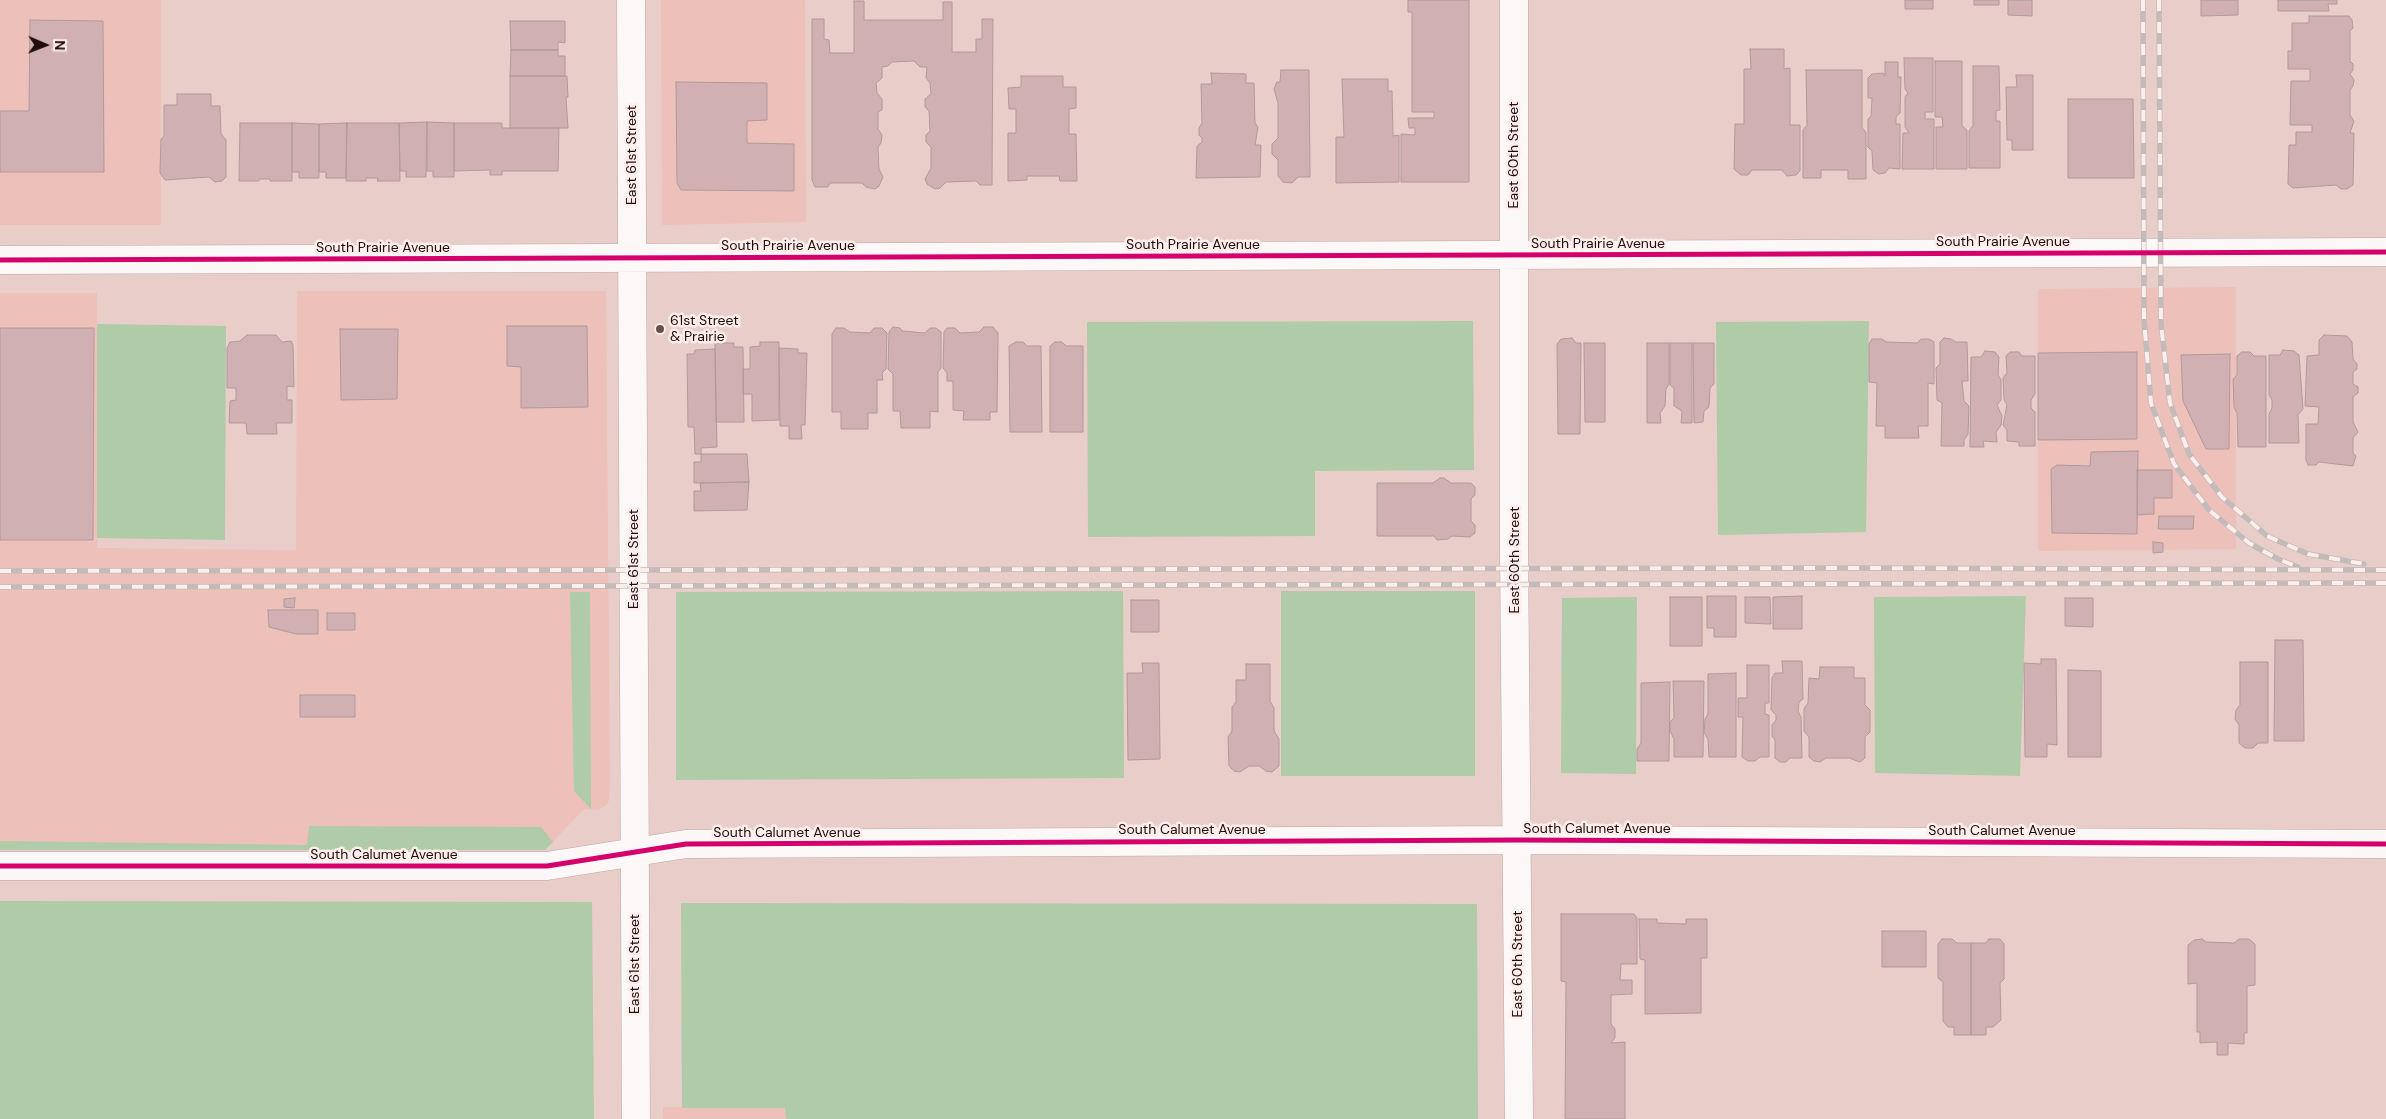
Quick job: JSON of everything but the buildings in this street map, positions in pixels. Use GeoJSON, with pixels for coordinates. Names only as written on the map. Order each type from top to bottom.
{"type":"FeatureCollection","features":[{"type":"Feature","properties":{"kind":"street","name":"East 61st Street"},"geometry":{"type":"LineString","coordinates":[[632,0],[636,1119]]}},
{"type":"Feature","properties":{"kind":"street","name":"East 60th Street"},"geometry":{"type":"LineString","coordinates":[[1514,0],[1514,552],[1519,1119]]}},
{"type":"Feature","properties":{"kind":"street","name":"South Prairie Avenue"},"geometry":{"type":"LineString","coordinates":[[0,260],[2386,252]]}},
{"type":"Feature","properties":{"kind":"street","name":"South Calumet Avenue"},"geometry":{"type":"LineString","coordinates":[[0,866],[547,866],[686,844],[1518,840],[2386,844]]}},
{"type":"Feature","properties":{"kind":"shaded area"},"geometry":{"type":"Polygon","coordinates":[[[0,0],[161,0],[161,225],[0,225],[0,0]]]}},
{"type":"Feature","properties":{"kind":"shaded area"},"geometry":{"type":"Polygon","coordinates":[[[661,0],[805,0],[806,222],[662,225],[661,0]]]}},
{"type":"Feature","properties":{"kind":"shaded area"},"geometry":{"type":"Polygon","coordinates":[[[2236,287],[2236,549],[2038,551],[2038,289],[2236,287]]]}},
{"type":"Feature","properties":{"kind":"shaded area"},"geometry":{"type":"Polygon","coordinates":[[[297,291],[606,291],[610,781],[607,805],[598,810],[584,809],[545,850],[0,850],[0,293],[97,293],[97,548],[296,550],[297,291]]]}},
{"type":"Feature","properties":{"kind":"shaded area"},"geometry":{"type":"Polygon","coordinates":[[[663,1107],[786,1108],[786,1119],[663,1119],[663,1107]]]}},
{"type":"Feature","properties":{"kind":"green space"},"geometry":{"type":"Polygon","coordinates":[[[1473,321],[1474,470],[1315,471],[1315,536],[1088,537],[1087,322],[1473,321]]]}},
{"type":"Feature","properties":{"kind":"green space"},"geometry":{"type":"Polygon","coordinates":[[[1869,321],[1866,532],[1718,535],[1716,322],[1869,321]]]}},
{"type":"Feature","properties":{"kind":"green space"},"geometry":{"type":"Polygon","coordinates":[[[97,324],[226,326],[225,540],[97,538],[97,324]]]}},
{"type":"Feature","properties":{"kind":"green space"},"geometry":{"type":"Polygon","coordinates":[[[1123,591],[1124,778],[676,780],[676,592],[1123,591]]]}},
{"type":"Feature","properties":{"kind":"green space"},"geometry":{"type":"Polygon","coordinates":[[[1281,591],[1475,591],[1475,776],[1281,776],[1281,591]]]}},
{"type":"Feature","properties":{"kind":"green space"},"geometry":{"type":"Polygon","coordinates":[[[570,592],[590,592],[591,809],[574,791],[570,592]]]}},
{"type":"Feature","properties":{"kind":"green space"},"geometry":{"type":"Polygon","coordinates":[[[2026,596],[2020,776],[1875,773],[1874,597],[2026,596]]]}},
{"type":"Feature","properties":{"kind":"green space"},"geometry":{"type":"Polygon","coordinates":[[[1637,597],[1636,774],[1561,773],[1562,598],[1637,597]]]}},
{"type":"Feature","properties":{"kind":"green space"},"geometry":{"type":"Polygon","coordinates":[[[309,826],[541,827],[553,842],[545,850],[0,850],[0,841],[307,845],[309,826]]]}},
{"type":"Feature","properties":{"kind":"green space"},"geometry":{"type":"Polygon","coordinates":[[[0,901],[592,902],[594,1119],[0,1119],[0,901]]]}},
{"type":"Feature","properties":{"kind":"green space"},"geometry":{"type":"Polygon","coordinates":[[[681,903],[1477,904],[1478,1119],[786,1119],[785,1108],[682,1108],[681,903]]]}},
{"type":"Feature","properties":{"kind":"railway"},"geometry":{"type":"LineString","coordinates":[[2143,0],[2144,319],[2151,403],[2174,464],[2209,510],[2249,543],[2278,559],[2298,567]]}},
{"type":"Feature","properties":{"kind":"railway"},"geometry":{"type":"LineString","coordinates":[[2159,0],[2161,324],[2170,403],[2189,454],[2222,497],[2267,536],[2308,554],[2364,564]]}},
{"type":"Feature","properties":{"kind":"railway"},"geometry":{"type":"LineString","coordinates":[[0,571],[1855,568],[2386,570]]}},
{"type":"Feature","properties":{"kind":"railway"},"geometry":{"type":"LineString","coordinates":[[0,587],[2386,583]]}},
{"type":"Feature","properties":{"kind":"cycle path"},"geometry":{"type":"LineString","coordinates":[[0,260],[2386,252]]}},
{"type":"Feature","properties":{"kind":"cycle path"},"geometry":{"type":"LineString","coordinates":[[0,866],[547,866],[686,844],[1518,840],[2386,844]]}},
{"type":"Feature","properties":{"kind":"place","name":"61st Street & Prairie"},"geometry":{"type":"Point","coordinates":[660,329]}}]}
